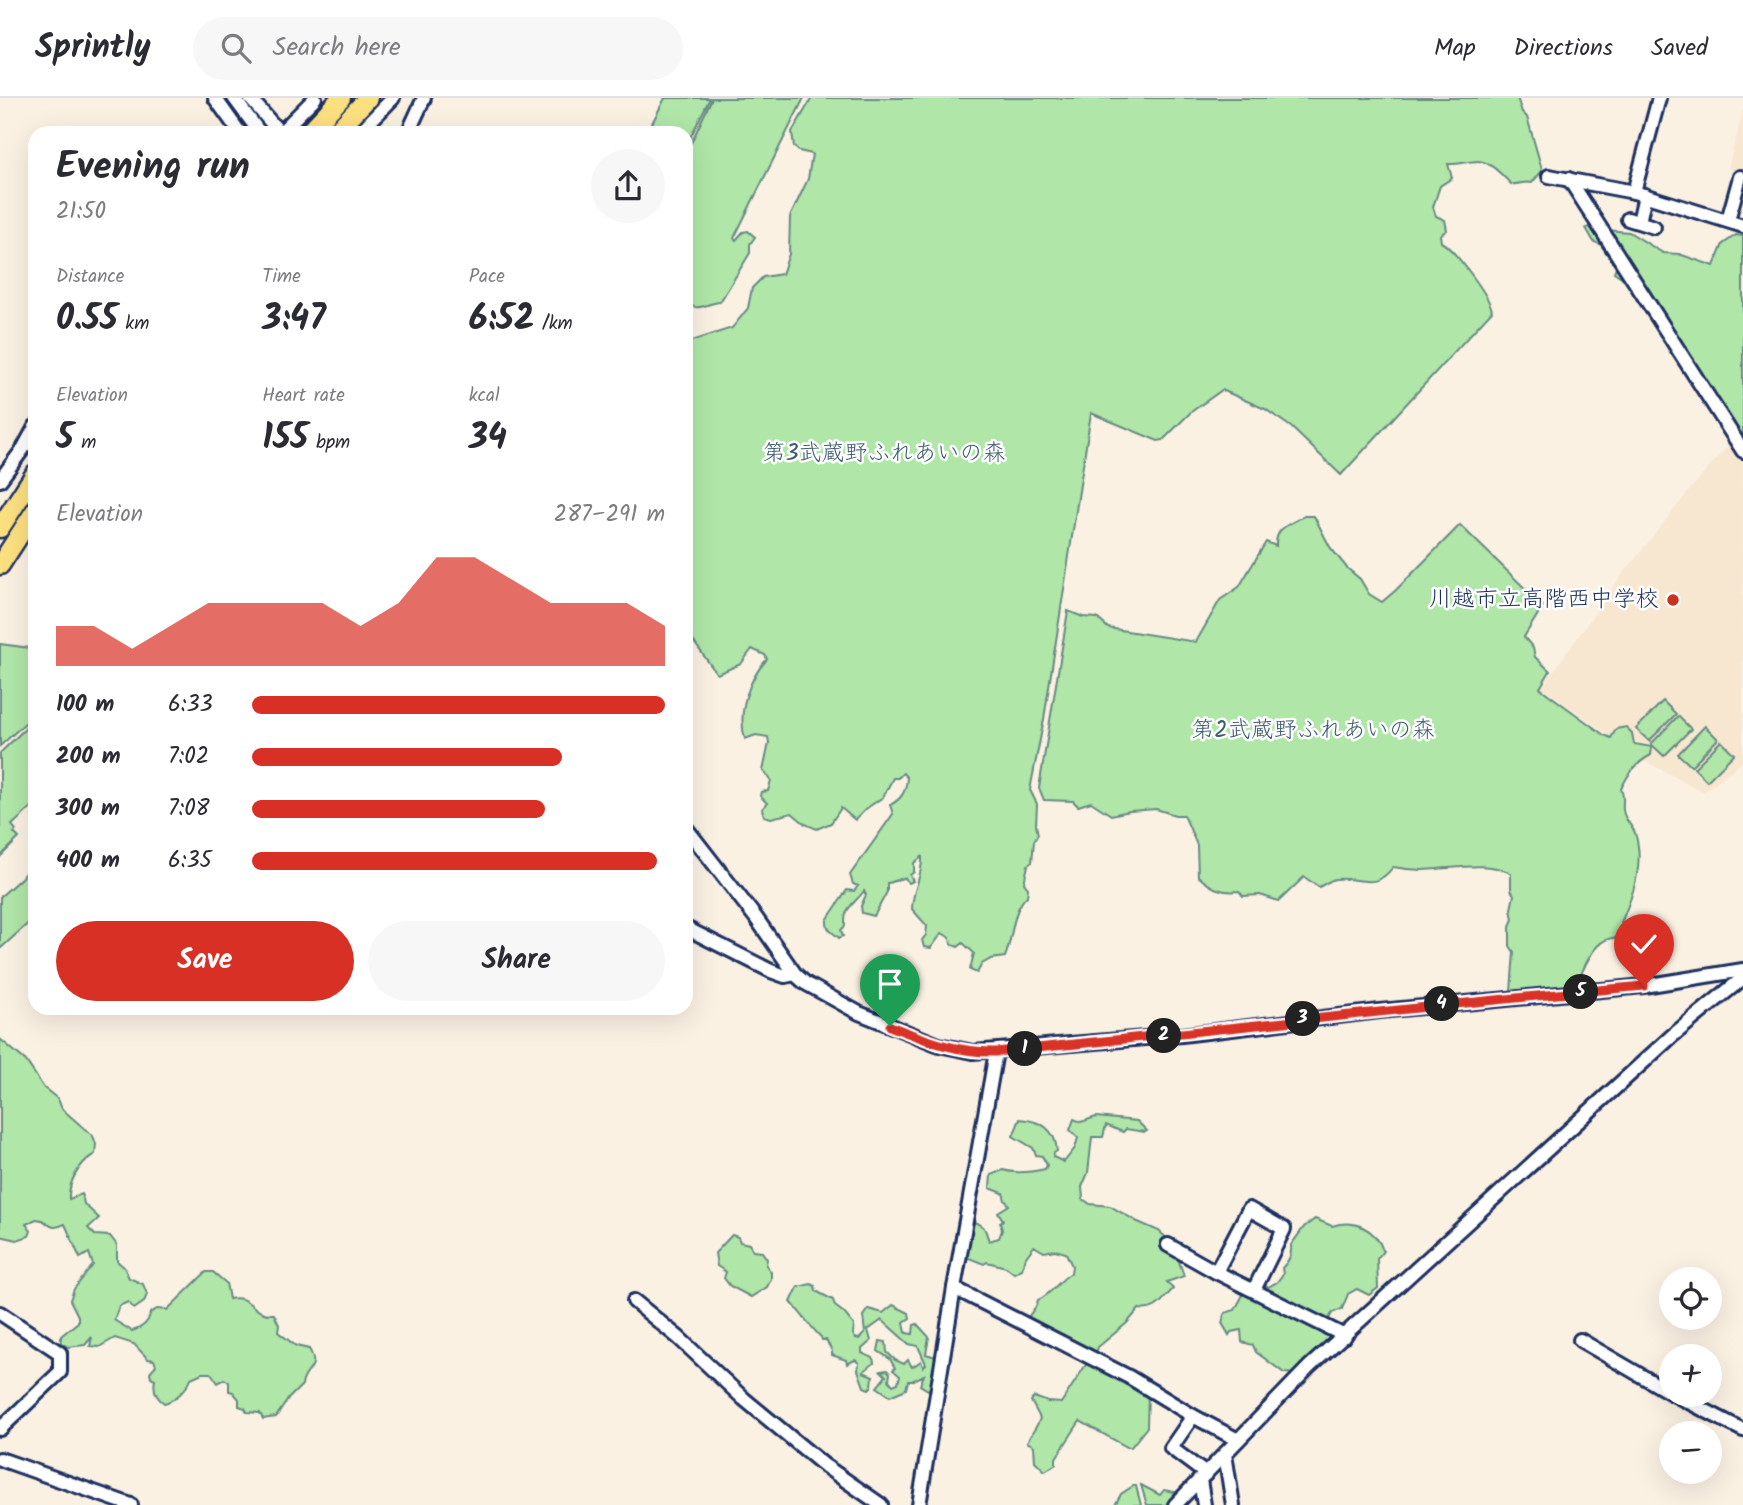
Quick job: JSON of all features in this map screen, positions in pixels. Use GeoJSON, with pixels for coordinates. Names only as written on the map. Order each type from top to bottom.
{"type":"FeatureCollection","features":[{"type":"Feature","properties":{"kind":"highway"},"geometry":{"type":"LineString","coordinates":[[315,126],[341,98]]}},
{"type":"Feature","properties":{"kind":"highway"},"geometry":{"type":"LineString","coordinates":[[342,126],[368,98]]}},
{"type":"Feature","properties":{"kind":"highway"},"geometry":{"type":"LineString","coordinates":[[0,527],[28,485]]}},
{"type":"Feature","properties":{"kind":"highway"},"geometry":{"type":"LineString","coordinates":[[0,565],[28,522]]}},
{"type":"Feature","properties":{"kind":"street"},"geometry":{"type":"LineString","coordinates":[[215,98],[235,126]]}},
{"type":"Feature","properties":{"kind":"street"},"geometry":{"type":"LineString","coordinates":[[233,98],[255,126]]}},
{"type":"Feature","properties":{"kind":"street"},"geometry":{"type":"LineString","coordinates":[[250,98],[274,126]]}},
{"type":"Feature","properties":{"kind":"street"},"geometry":{"type":"LineString","coordinates":[[287,126],[315,98]]}},
{"type":"Feature","properties":{"kind":"street"},"geometry":{"type":"LineString","coordinates":[[366,126],[393,98]]}},
{"type":"Feature","properties":{"kind":"street"},"geometry":{"type":"LineString","coordinates":[[411,126],[424,98]]}},
{"type":"Feature","properties":{"kind":"street"},"geometry":{"type":"LineString","coordinates":[[1654,227],[1633,221],[1659,98]]}},
{"type":"Feature","properties":{"kind":"street"},"geometry":{"type":"LineString","coordinates":[[1549,176],[1640,193],[1743,226]]}},
{"type":"Feature","properties":{"kind":"street"},"geometry":{"type":"LineString","coordinates":[[1728,220],[1740,177]]}},
{"type":"Feature","properties":{"kind":"street"},"geometry":{"type":"LineString","coordinates":[[1569,180],[1743,451]]}},
{"type":"Feature","properties":{"kind":"street"},"geometry":{"type":"LineString","coordinates":[[0,480],[28,440]]}},
{"type":"Feature","properties":{"kind":"street"},"geometry":{"type":"LineString","coordinates":[[693,837],[756,918],[795,974],[816,990],[859,1013],[939,1045],[973,1052],[1182,1035],[1459,1003],[1644,986],[1743,970]]}},
{"type":"Feature","properties":{"kind":"street"},"geometry":{"type":"LineString","coordinates":[[693,932],[771,971],[785,975],[795,974]]}},
{"type":"Feature","properties":{"kind":"street"},"geometry":{"type":"LineString","coordinates":[[1175,1505],[1309,1367],[1661,1046],[1743,978]]}},
{"type":"Feature","properties":{"kind":"street"},"geometry":{"type":"LineString","coordinates":[[919,1505],[996,1052]]}},
{"type":"Feature","properties":{"kind":"street"},"geometry":{"type":"LineString","coordinates":[[1216,1272],[1249,1209],[1284,1229],[1254,1290]]}},
{"type":"Feature","properties":{"kind":"street"},"geometry":{"type":"LineString","coordinates":[[1168,1245],[1345,1336]]}},
{"type":"Feature","properties":{"kind":"street"},"geometry":{"type":"LineString","coordinates":[[954,1288],[1129,1377],[1238,1440]]}},
{"type":"Feature","properties":{"kind":"street"},"geometry":{"type":"LineString","coordinates":[[634,1301],[679,1338],[744,1399],[805,1449],[881,1505]]}},
{"type":"Feature","properties":{"kind":"street"},"geometry":{"type":"LineString","coordinates":[[0,1313],[60,1353],[60,1372],[0,1429]]}},
{"type":"Feature","properties":{"kind":"street"},"geometry":{"type":"LineString","coordinates":[[1580,1340],[1659,1386]]}},
{"type":"Feature","properties":{"kind":"street"},"geometry":{"type":"LineString","coordinates":[[1698,1407],[1743,1430]]}},
{"type":"Feature","properties":{"kind":"street"},"geometry":{"type":"LineString","coordinates":[[1193,1416],[1171,1448],[1203,1477],[1204,1505]]}},
{"type":"Feature","properties":{"kind":"street"},"geometry":{"type":"LineString","coordinates":[[1226,1454],[1233,1505]]}},
{"type":"Feature","properties":{"kind":"street"},"geometry":{"type":"LineString","coordinates":[[0,1459],[131,1505]]}},
{"type":"Feature","properties":{"kind":"shaded area"},"geometry":{"type":"Polygon","coordinates":[[[1743,109],[1743,173],[1728,169],[1743,109]]]}},
{"type":"Feature","properties":{"kind":"shaded area","name":"川越市立高階西中学校"},"geometry":{"type":"Polygon","coordinates":[[[1732,441],[1743,457],[1743,761],[1704,792],[1644,761],[1542,687],[1622,575],[1732,441]]]}},
{"type":"Feature","properties":{"kind":"green space"},"geometry":{"type":"Polygon","coordinates":[[[665,98],[710,98],[693,132],[693,126],[651,126],[665,98]]]}},
{"type":"Feature","properties":{"kind":"green space"},"geometry":{"type":"Polygon","coordinates":[[[712,98],[804,98],[734,238],[736,240],[743,232],[748,231],[755,237],[750,244],[750,253],[720,302],[695,307],[693,306],[693,139],[712,98]]]}},
{"type":"Feature","properties":{"kind":"green space","name":"第3武蔵野ふれあいの森"},"geometry":{"type":"Polygon","coordinates":[[[812,98],[1517,98],[1527,117],[1542,171],[1532,183],[1511,184],[1487,163],[1474,161],[1448,164],[1452,178],[1440,186],[1433,207],[1436,216],[1445,220],[1447,230],[1440,235],[1441,242],[1471,274],[1492,311],[1341,475],[1291,427],[1265,409],[1222,390],[1191,412],[1163,440],[1158,441],[1091,413],[1044,719],[1030,790],[1037,804],[1038,834],[1024,883],[1028,888],[1027,896],[1018,908],[1005,957],[991,959],[982,964],[977,973],[970,970],[974,953],[963,943],[958,947],[951,944],[950,938],[942,933],[931,948],[924,947],[922,940],[927,926],[912,909],[922,857],[914,863],[914,872],[910,875],[913,881],[909,883],[905,878],[887,883],[887,892],[874,916],[862,913],[861,906],[866,895],[864,891],[848,910],[845,926],[841,930],[843,936],[839,938],[830,931],[827,920],[847,890],[854,891],[858,886],[853,884],[850,875],[893,814],[890,805],[903,794],[907,778],[903,773],[898,778],[893,778],[883,797],[855,820],[841,808],[831,823],[817,829],[805,824],[792,813],[771,818],[764,816],[762,809],[767,803],[760,796],[761,792],[768,791],[771,780],[763,771],[768,737],[756,735],[745,739],[743,718],[750,686],[767,659],[765,655],[752,649],[741,664],[717,674],[693,641],[693,341],[732,328],[748,308],[752,288],[763,277],[782,274],[789,254],[790,217],[808,179],[812,154],[794,147],[792,132],[812,98]]]}},
{"type":"Feature","properties":{"kind":"green space"},"geometry":{"type":"Polygon","coordinates":[[[1595,225],[1606,230],[1629,232],[1663,253],[1679,254],[1714,266],[1723,244],[1736,235],[1743,236],[1743,453],[1653,314],[1639,303],[1627,281],[1614,272],[1616,267],[1600,244],[1594,242],[1586,228],[1595,225]]]}},
{"type":"Feature","properties":{"kind":"green space","name":"第2武蔵野ふれあいの森"},"geometry":{"type":"Polygon","coordinates":[[[1304,516],[1314,516],[1330,547],[1360,579],[1369,594],[1382,602],[1460,525],[1543,606],[1524,637],[1533,648],[1535,657],[1550,671],[1540,688],[1604,735],[1611,738],[1616,729],[1626,727],[1632,733],[1634,744],[1652,747],[1651,755],[1633,769],[1621,789],[1624,814],[1635,833],[1639,856],[1633,890],[1621,923],[1629,932],[1625,939],[1615,938],[1599,944],[1588,959],[1576,985],[1531,992],[1511,991],[1514,952],[1510,946],[1510,926],[1514,895],[1511,890],[1511,874],[1503,870],[1481,866],[1422,870],[1393,867],[1386,875],[1373,881],[1335,879],[1319,887],[1304,877],[1279,901],[1260,895],[1243,896],[1239,891],[1217,889],[1198,876],[1197,845],[1184,815],[1156,809],[1111,815],[1091,802],[1078,806],[1073,801],[1044,800],[1039,788],[1068,611],[1083,617],[1097,618],[1108,628],[1196,642],[1220,600],[1239,587],[1266,542],[1276,546],[1280,531],[1304,516]]]}},
{"type":"Feature","properties":{"kind":"green space"},"geometry":{"type":"Polygon","coordinates":[[[0,644],[28,648],[28,720],[0,746],[0,644]]]}},
{"type":"Feature","properties":{"kind":"green space"},"geometry":{"type":"Polygon","coordinates":[[[1663,701],[1676,714],[1649,741],[1636,729],[1663,701]]]}},
{"type":"Feature","properties":{"kind":"green space"},"geometry":{"type":"Polygon","coordinates":[[[1678,716],[1691,729],[1664,756],[1651,744],[1678,716]]]}},
{"type":"Feature","properties":{"kind":"green space"},"geometry":{"type":"Polygon","coordinates":[[[28,726],[28,810],[12,825],[19,838],[0,857],[0,753],[28,726]]]}},
{"type":"Feature","properties":{"kind":"green space"},"geometry":{"type":"Polygon","coordinates":[[[1705,726],[1718,739],[1691,766],[1678,754],[1705,726]]]}},
{"type":"Feature","properties":{"kind":"green space"},"geometry":{"type":"Polygon","coordinates":[[[1721,741],[1734,754],[1707,781],[1694,768],[1721,741]]]}},
{"type":"Feature","properties":{"kind":"green space"},"geometry":{"type":"Polygon","coordinates":[[[28,869],[28,923],[0,949],[0,897],[28,869]]]}},
{"type":"Feature","properties":{"kind":"green space"},"geometry":{"type":"Polygon","coordinates":[[[0,1039],[26,1061],[44,1088],[58,1099],[62,1109],[93,1136],[95,1154],[84,1162],[76,1173],[69,1199],[82,1194],[84,1204],[99,1218],[88,1228],[95,1235],[110,1236],[117,1245],[117,1261],[124,1267],[129,1278],[143,1284],[147,1294],[144,1302],[134,1309],[128,1302],[119,1306],[114,1320],[132,1331],[139,1328],[147,1322],[150,1313],[157,1309],[167,1310],[206,1272],[213,1272],[226,1283],[229,1299],[243,1300],[261,1312],[274,1314],[279,1325],[278,1332],[296,1346],[309,1349],[313,1365],[302,1385],[276,1417],[263,1419],[260,1413],[247,1412],[239,1406],[239,1399],[233,1392],[229,1391],[229,1382],[224,1379],[218,1383],[211,1373],[202,1373],[191,1378],[180,1394],[164,1403],[157,1395],[155,1379],[151,1377],[150,1372],[156,1365],[154,1360],[148,1359],[134,1344],[115,1338],[99,1347],[90,1346],[92,1337],[85,1345],[68,1347],[61,1343],[61,1336],[78,1322],[70,1300],[74,1289],[93,1265],[89,1253],[80,1258],[65,1224],[54,1227],[36,1219],[26,1224],[31,1231],[29,1236],[17,1240],[0,1236],[0,1039]]]}},
{"type":"Feature","properties":{"kind":"green space"},"geometry":{"type":"Polygon","coordinates":[[[1096,1117],[1137,1121],[1147,1131],[1126,1129],[1123,1132],[1106,1125],[1103,1137],[1092,1137],[1088,1173],[1082,1187],[1083,1199],[1090,1204],[1110,1206],[1159,1231],[1173,1244],[1184,1276],[1167,1282],[1173,1289],[1162,1301],[1150,1309],[1139,1309],[1127,1323],[1098,1347],[1096,1353],[1100,1364],[1126,1385],[1136,1381],[1148,1392],[1147,1427],[1131,1447],[1127,1447],[1080,1421],[1056,1458],[1056,1464],[1045,1471],[1035,1461],[1034,1446],[1027,1442],[1040,1418],[1031,1401],[1034,1397],[1061,1403],[1087,1363],[1089,1351],[1078,1343],[1035,1335],[1029,1316],[1038,1300],[1071,1273],[1072,1266],[1066,1253],[1055,1250],[1044,1252],[1034,1246],[1022,1269],[1014,1273],[1006,1267],[987,1262],[984,1264],[966,1257],[974,1222],[983,1227],[989,1241],[999,1238],[1002,1230],[1000,1222],[1003,1220],[998,1212],[1009,1205],[1003,1193],[990,1188],[991,1175],[1003,1170],[1029,1172],[1045,1169],[1047,1165],[1042,1156],[1036,1155],[1033,1148],[1013,1136],[1020,1119],[1041,1124],[1046,1128],[1056,1143],[1057,1151],[1053,1157],[1064,1162],[1075,1148],[1078,1138],[1070,1130],[1074,1119],[1081,1122],[1096,1117]]]}},
{"type":"Feature","properties":{"kind":"green space"},"geometry":{"type":"Polygon","coordinates":[[[1315,1219],[1332,1226],[1356,1225],[1375,1236],[1383,1251],[1377,1259],[1378,1288],[1369,1295],[1357,1289],[1348,1294],[1342,1309],[1332,1313],[1328,1321],[1332,1336],[1321,1350],[1295,1374],[1284,1373],[1256,1352],[1253,1345],[1242,1342],[1241,1330],[1229,1335],[1222,1323],[1225,1313],[1235,1310],[1246,1289],[1262,1282],[1268,1287],[1277,1282],[1283,1274],[1282,1268],[1289,1258],[1291,1245],[1304,1227],[1315,1219]]]}},
{"type":"Feature","properties":{"kind":"green space"},"geometry":{"type":"Polygon","coordinates":[[[732,1235],[738,1237],[740,1242],[749,1244],[753,1251],[762,1252],[771,1272],[767,1287],[751,1297],[730,1286],[724,1278],[726,1272],[717,1266],[715,1253],[732,1235]]]}},
{"type":"Feature","properties":{"kind":"green space"},"geometry":{"type":"Polygon","coordinates":[[[811,1284],[816,1291],[833,1300],[835,1306],[854,1325],[855,1338],[859,1339],[865,1333],[863,1316],[868,1309],[883,1313],[893,1305],[909,1313],[910,1318],[904,1322],[906,1333],[913,1334],[914,1325],[917,1324],[929,1337],[926,1354],[936,1357],[936,1370],[931,1387],[928,1390],[920,1385],[924,1375],[908,1381],[906,1389],[890,1396],[877,1387],[886,1376],[881,1371],[887,1370],[890,1373],[889,1380],[893,1385],[898,1383],[900,1376],[893,1370],[895,1368],[890,1359],[878,1351],[880,1341],[886,1342],[887,1352],[895,1360],[904,1364],[908,1360],[912,1367],[921,1361],[923,1367],[926,1364],[918,1346],[909,1344],[882,1320],[868,1330],[871,1341],[862,1349],[862,1353],[873,1358],[874,1363],[863,1372],[873,1376],[872,1386],[869,1389],[864,1387],[858,1370],[859,1363],[855,1360],[847,1364],[846,1360],[832,1355],[826,1340],[822,1340],[791,1302],[798,1287],[811,1284]]]}},
{"type":"Feature","properties":{"kind":"green space"},"geometry":{"type":"Polygon","coordinates":[[[1141,1485],[1160,1495],[1164,1490],[1180,1493],[1169,1505],[1147,1505],[1141,1485]]]}},
{"type":"Feature","properties":{"kind":"green space"},"geometry":{"type":"Polygon","coordinates":[[[1136,1486],[1141,1505],[1115,1505],[1121,1494],[1136,1486]]]}},
{"type":"Feature","properties":{"kind":"place","name":"川越市立高階西中学校"},"geometry":{"type":"Point","coordinates":[1673,600]}},
{"type":"Feature","properties":{"kind":"route"},"geometry":{"type":"LineString","coordinates":[[890,1026],[962,1051],[996,1052],[1644,986]]}}]}
